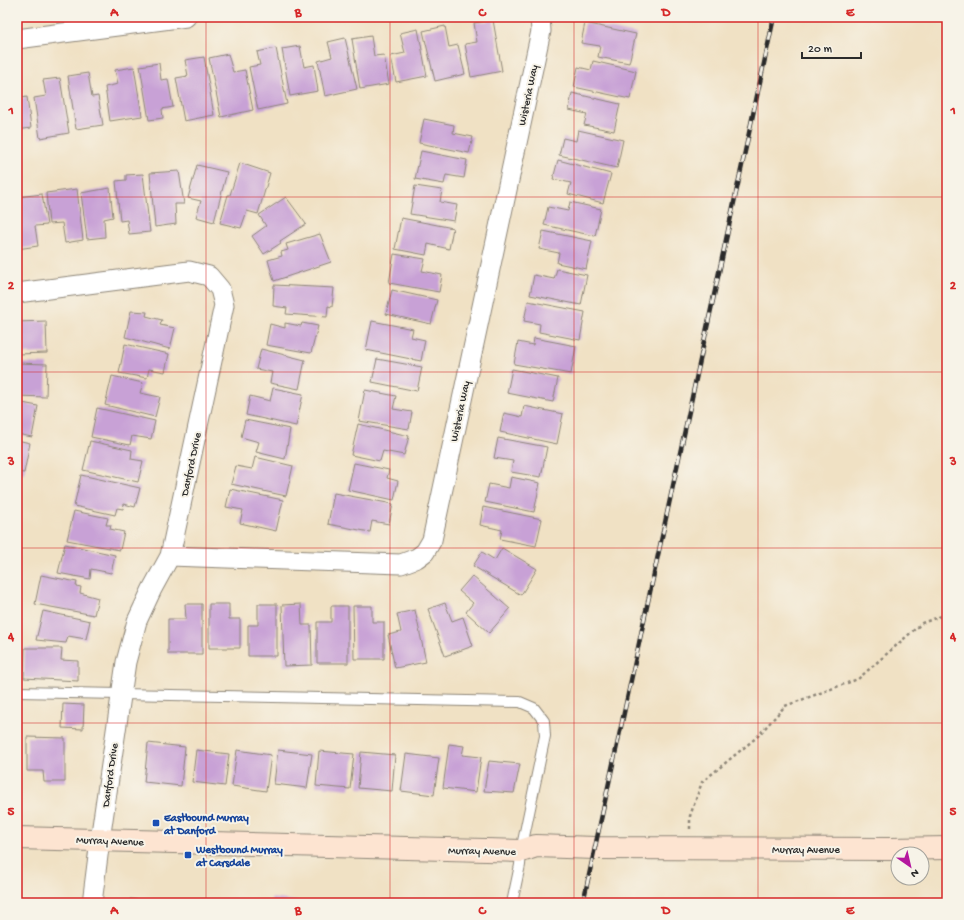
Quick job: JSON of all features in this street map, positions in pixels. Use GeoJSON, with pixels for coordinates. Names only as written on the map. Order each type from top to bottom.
{"type":"FeatureCollection","features":[{"type":"Feature","properties":{"kind":"street"},"geometry":{"type":"LineString","coordinates":[[17,39],[186,17]]}},
{"type":"Feature","properties":{"kind":"street","name":"Wisteria Way"},"geometry":{"type":"LineString","coordinates":[[170,556],[401,564],[417,558],[425,552],[432,540],[541,31],[540,17]]}},
{"type":"Feature","properties":{"kind":"street","name":"Danford Drive"},"geometry":{"type":"LineString","coordinates":[[17,293],[189,271],[209,276],[220,289],[224,305],[170,556],[152,589],[137,622],[126,662],[92,903]]}},
{"type":"Feature","properties":{"kind":"street","name":"Murray Avenue"},"geometry":{"type":"LineString","coordinates":[[17,838],[521,851],[536,846],[690,849],[947,848]]}},
{"type":"Feature","properties":{"kind":"lane"},"geometry":{"type":"LineString","coordinates":[[17,692],[520,702],[534,708],[544,721],[545,736],[521,851],[520,865],[512,903]]}},
{"type":"Feature","properties":{"kind":"path"},"geometry":{"type":"LineString","coordinates":[[690,849],[690,816],[702,782],[757,737],[785,706],[858,679],[922,623],[947,614]]}},
{"type":"Feature","properties":{"kind":"building"},"geometry":{"type":"Polygon","coordinates":[[[604,17],[631,17],[630,22],[604,17]]]}},
{"type":"Feature","properties":{"kind":"building"},"geometry":{"type":"Polygon","coordinates":[[[493,20],[502,71],[471,77],[465,44],[477,42],[474,23],[493,20]]]}},
{"type":"Feature","properties":{"kind":"building"},"geometry":{"type":"Polygon","coordinates":[[[585,23],[636,34],[629,63],[598,57],[600,46],[581,43],[585,23]]]}},
{"type":"Feature","properties":{"kind":"building"},"geometry":{"type":"Polygon","coordinates":[[[445,26],[449,47],[458,45],[465,74],[435,81],[423,31],[445,26]]]}},
{"type":"Feature","properties":{"kind":"building"},"geometry":{"type":"Polygon","coordinates":[[[418,29],[427,76],[396,82],[391,56],[405,53],[400,33],[418,29]]]}},
{"type":"Feature","properties":{"kind":"building"},"geometry":{"type":"Polygon","coordinates":[[[371,36],[374,56],[384,55],[389,84],[360,89],[352,39],[371,36]]]}},
{"type":"Feature","properties":{"kind":"building"},"geometry":{"type":"Polygon","coordinates":[[[345,38],[357,89],[325,96],[318,61],[332,57],[328,42],[345,38]]]}},
{"type":"Feature","properties":{"kind":"building"},"geometry":{"type":"Polygon","coordinates":[[[300,46],[304,67],[314,65],[318,91],[290,96],[282,49],[300,46]]]}},
{"type":"Feature","properties":{"kind":"building"},"geometry":{"type":"Polygon","coordinates":[[[276,48],[287,104],[258,110],[249,67],[260,65],[257,52],[276,48]]]}},
{"type":"Feature","properties":{"kind":"building"},"geometry":{"type":"Polygon","coordinates":[[[228,54],[233,72],[245,70],[253,110],[221,117],[209,58],[228,54]]]}},
{"type":"Feature","properties":{"kind":"building"},"geometry":{"type":"Polygon","coordinates":[[[204,57],[214,115],[184,121],[176,78],[188,76],[185,60],[204,57]]]}},
{"type":"Feature","properties":{"kind":"building"},"geometry":{"type":"Polygon","coordinates":[[[593,61],[636,71],[630,99],[574,87],[578,67],[591,70],[593,61]]]}},
{"type":"Feature","properties":{"kind":"building"},"geometry":{"type":"Polygon","coordinates":[[[159,63],[161,80],[168,79],[173,107],[162,109],[163,118],[149,120],[140,66],[159,63]]]}},
{"type":"Feature","properties":{"kind":"building"},"geometry":{"type":"Polygon","coordinates":[[[134,67],[142,116],[110,121],[105,87],[118,84],[115,70],[134,67]]]}},
{"type":"Feature","properties":{"kind":"building"},"geometry":{"type":"Polygon","coordinates":[[[88,73],[92,97],[98,96],[103,125],[76,129],[68,76],[88,73]]]}},
{"type":"Feature","properties":{"kind":"building"},"geometry":{"type":"Polygon","coordinates":[[[60,78],[69,133],[40,138],[34,98],[46,96],[43,80],[60,78]]]}},
{"type":"Feature","properties":{"kind":"building"},"geometry":{"type":"Polygon","coordinates":[[[17,84],[20,98],[27,97],[31,128],[17,130],[17,84]]]}},
{"type":"Feature","properties":{"kind":"building"},"geometry":{"type":"Polygon","coordinates":[[[572,93],[620,104],[614,131],[584,125],[587,114],[569,110],[572,93]]]}},
{"type":"Feature","properties":{"kind":"building"},"geometry":{"type":"Polygon","coordinates":[[[424,119],[454,125],[453,133],[473,137],[469,153],[419,143],[424,119]]]}},
{"type":"Feature","properties":{"kind":"building"},"geometry":{"type":"Polygon","coordinates":[[[578,130],[623,140],[617,168],[559,155],[563,138],[576,141],[578,130]]]}},
{"type":"Feature","properties":{"kind":"building"},"geometry":{"type":"Polygon","coordinates":[[[421,151],[467,160],[464,178],[446,175],[444,184],[415,179],[421,151]]]}},
{"type":"Feature","properties":{"kind":"building"},"geometry":{"type":"Polygon","coordinates":[[[558,160],[611,174],[603,203],[568,194],[571,183],[553,179],[558,160]]]}},
{"type":"Feature","properties":{"kind":"building"},"geometry":{"type":"Polygon","coordinates":[[[240,163],[270,173],[258,214],[247,211],[241,228],[220,223],[228,195],[230,195],[240,163]]]}},
{"type":"Feature","properties":{"kind":"building"},"geometry":{"type":"Polygon","coordinates":[[[197,165],[227,172],[214,222],[196,217],[201,201],[188,198],[197,165]]]}},
{"type":"Feature","properties":{"kind":"building"},"geometry":{"type":"Polygon","coordinates":[[[179,171],[184,204],[175,204],[176,224],[155,227],[150,173],[179,171]]]}},
{"type":"Feature","properties":{"kind":"building"},"geometry":{"type":"Polygon","coordinates":[[[143,174],[150,232],[129,234],[127,220],[120,221],[116,181],[126,180],[126,175],[143,174]]]}},
{"type":"Feature","properties":{"kind":"building"},"geometry":{"type":"Polygon","coordinates":[[[415,186],[442,190],[440,202],[457,205],[454,221],[410,214],[415,186]]]}},
{"type":"Feature","properties":{"kind":"building"},"geometry":{"type":"Polygon","coordinates":[[[110,188],[113,217],[104,219],[105,237],[87,239],[81,193],[110,188]]]}},
{"type":"Feature","properties":{"kind":"building"},"geometry":{"type":"Polygon","coordinates":[[[77,189],[83,240],[65,243],[62,223],[49,224],[46,193],[77,189]]]}},
{"type":"Feature","properties":{"kind":"building"},"geometry":{"type":"Polygon","coordinates":[[[42,194],[47,225],[35,226],[38,246],[17,249],[17,197],[42,194]]]}},
{"type":"Feature","properties":{"kind":"building"},"geometry":{"type":"Polygon","coordinates":[[[286,197],[306,224],[280,241],[281,243],[264,254],[252,236],[266,226],[259,215],[286,197]]]}},
{"type":"Feature","properties":{"kind":"building"},"geometry":{"type":"Polygon","coordinates":[[[570,202],[601,209],[595,236],[544,225],[548,207],[568,211],[570,202]]]}},
{"type":"Feature","properties":{"kind":"building"},"geometry":{"type":"Polygon","coordinates":[[[401,218],[453,228],[449,249],[428,244],[426,255],[395,249],[401,218]]]}},
{"type":"Feature","properties":{"kind":"building"},"geometry":{"type":"Polygon","coordinates":[[[543,231],[592,241],[586,269],[557,263],[559,253],[539,249],[543,231]]]}},
{"type":"Feature","properties":{"kind":"building"},"geometry":{"type":"Polygon","coordinates":[[[320,234],[331,262],[274,281],[268,260],[282,256],[281,252],[288,250],[286,244],[320,234]]]}},
{"type":"Feature","properties":{"kind":"building"},"geometry":{"type":"Polygon","coordinates":[[[394,254],[425,259],[422,271],[442,275],[439,292],[389,283],[394,254]]]}},
{"type":"Feature","properties":{"kind":"building"},"geometry":{"type":"Polygon","coordinates":[[[557,269],[587,275],[581,305],[530,295],[534,275],[554,279],[557,269]]]}},
{"type":"Feature","properties":{"kind":"building"},"geometry":{"type":"Polygon","coordinates":[[[274,285],[334,288],[332,307],[328,306],[327,317],[286,314],[287,308],[273,306],[274,285]]]}},
{"type":"Feature","properties":{"kind":"building"},"geometry":{"type":"Polygon","coordinates":[[[392,290],[437,300],[431,324],[386,314],[392,290]]]}},
{"type":"Feature","properties":{"kind":"building"},"geometry":{"type":"Polygon","coordinates":[[[528,301],[585,312],[580,340],[539,332],[540,324],[524,321],[528,301]]]}},
{"type":"Feature","properties":{"kind":"building"},"geometry":{"type":"Polygon","coordinates":[[[131,311],[147,312],[146,316],[162,320],[160,325],[175,328],[170,349],[125,337],[131,311]]]}},
{"type":"Feature","properties":{"kind":"building"},"geometry":{"type":"Polygon","coordinates":[[[46,321],[47,353],[17,354],[17,322],[46,321]]]}},
{"type":"Feature","properties":{"kind":"building"},"geometry":{"type":"Polygon","coordinates":[[[372,321],[413,329],[411,337],[425,340],[421,361],[366,350],[372,321]]]}},
{"type":"Feature","properties":{"kind":"building"},"geometry":{"type":"Polygon","coordinates":[[[285,323],[301,326],[302,323],[318,326],[311,353],[266,345],[270,324],[285,328],[285,323]]]}},
{"type":"Feature","properties":{"kind":"building"},"geometry":{"type":"Polygon","coordinates":[[[534,338],[576,346],[571,374],[514,364],[518,342],[533,345],[534,338]]]}},
{"type":"Feature","properties":{"kind":"building"},"geometry":{"type":"Polygon","coordinates":[[[125,344],[169,354],[165,372],[149,369],[147,378],[119,373],[125,344]]]}},
{"type":"Feature","properties":{"kind":"building"},"geometry":{"type":"Polygon","coordinates":[[[261,349],[305,360],[299,389],[270,383],[272,372],[256,369],[261,349]]]}},
{"type":"Feature","properties":{"kind":"building"},"geometry":{"type":"Polygon","coordinates":[[[377,359],[422,367],[417,391],[372,382],[377,359]]]}},
{"type":"Feature","properties":{"kind":"building"},"geometry":{"type":"Polygon","coordinates":[[[17,363],[47,364],[46,397],[17,396],[17,363]]]}},
{"type":"Feature","properties":{"kind":"building"},"geometry":{"type":"Polygon","coordinates":[[[512,369],[558,378],[553,402],[507,393],[512,369]]]}},
{"type":"Feature","properties":{"kind":"building"},"geometry":{"type":"Polygon","coordinates":[[[112,376],[143,383],[140,393],[160,397],[155,417],[105,405],[112,376]]]}},
{"type":"Feature","properties":{"kind":"building"},"geometry":{"type":"Polygon","coordinates":[[[273,388],[303,394],[296,426],[246,415],[250,396],[270,401],[273,388]]]}},
{"type":"Feature","properties":{"kind":"building"},"geometry":{"type":"Polygon","coordinates":[[[365,390],[396,396],[393,409],[412,412],[409,429],[359,421],[365,390]]]}},
{"type":"Feature","properties":{"kind":"building"},"geometry":{"type":"Polygon","coordinates":[[[17,402],[38,406],[32,437],[17,434],[17,402]]]}},
{"type":"Feature","properties":{"kind":"building"},"geometry":{"type":"Polygon","coordinates":[[[524,406],[563,414],[557,444],[500,432],[504,413],[522,417],[524,406]]]}},
{"type":"Feature","properties":{"kind":"building"},"geometry":{"type":"Polygon","coordinates":[[[97,408],[155,421],[151,439],[132,436],[130,445],[91,437],[97,408]]]}},
{"type":"Feature","properties":{"kind":"building"},"geometry":{"type":"Polygon","coordinates":[[[245,420],[290,429],[285,459],[256,452],[259,442],[241,437],[245,420]]]}},
{"type":"Feature","properties":{"kind":"building"},"geometry":{"type":"Polygon","coordinates":[[[358,424],[409,436],[404,455],[383,451],[380,461],[351,455],[358,424]]]}},
{"type":"Feature","properties":{"kind":"building"},"geometry":{"type":"Polygon","coordinates":[[[498,438],[547,447],[541,477],[511,472],[513,461],[494,458],[498,438]]]}},
{"type":"Feature","properties":{"kind":"building"},"geometry":{"type":"Polygon","coordinates":[[[17,440],[30,443],[24,473],[17,472],[17,440]]]}},
{"type":"Feature","properties":{"kind":"building"},"geometry":{"type":"Polygon","coordinates":[[[90,441],[132,450],[131,459],[143,461],[138,482],[83,470],[90,441]]]}},
{"type":"Feature","properties":{"kind":"building"},"geometry":{"type":"Polygon","coordinates":[[[255,457],[293,466],[286,496],[231,484],[236,466],[252,469],[255,457]]]}},
{"type":"Feature","properties":{"kind":"building"},"geometry":{"type":"Polygon","coordinates":[[[354,463],[389,470],[387,478],[398,481],[394,500],[348,490],[354,463]]]}},
{"type":"Feature","properties":{"kind":"building"},"geometry":{"type":"Polygon","coordinates":[[[81,475],[140,488],[135,507],[124,504],[123,509],[117,508],[115,515],[74,506],[81,475]]]}},
{"type":"Feature","properties":{"kind":"building"},"geometry":{"type":"Polygon","coordinates":[[[511,477],[540,483],[534,512],[485,502],[489,484],[509,488],[511,477]]]}},
{"type":"Feature","properties":{"kind":"building"},"geometry":{"type":"Polygon","coordinates":[[[230,489],[283,500],[276,531],[240,523],[243,510],[226,507],[230,489]]]}},
{"type":"Feature","properties":{"kind":"building"},"geometry":{"type":"Polygon","coordinates":[[[334,493],[393,504],[389,524],[372,521],[370,532],[328,524],[334,493]]]}},
{"type":"Feature","properties":{"kind":"building"},"geometry":{"type":"Polygon","coordinates":[[[483,507],[542,519],[536,546],[500,539],[502,530],[480,525],[483,507]]]}},
{"type":"Feature","properties":{"kind":"building"},"geometry":{"type":"Polygon","coordinates":[[[74,511],[108,518],[106,525],[111,525],[110,529],[124,532],[120,550],[67,540],[74,511]]]}},
{"type":"Feature","properties":{"kind":"building"},"geometry":{"type":"Polygon","coordinates":[[[65,544],[115,555],[111,573],[91,569],[90,579],[58,573],[65,544]]]}},
{"type":"Feature","properties":{"kind":"building"},"geometry":{"type":"Polygon","coordinates":[[[502,548],[537,569],[521,595],[473,566],[482,552],[495,560],[502,548]]]}},
{"type":"Feature","properties":{"kind":"building"},"geometry":{"type":"Polygon","coordinates":[[[41,575],[77,582],[76,586],[81,587],[80,593],[98,598],[94,615],[35,604],[41,575]]]}},
{"type":"Feature","properties":{"kind":"building"},"geometry":{"type":"Polygon","coordinates":[[[472,576],[510,609],[489,633],[466,612],[473,603],[459,591],[472,576]]]}},
{"type":"Feature","properties":{"kind":"building"},"geometry":{"type":"Polygon","coordinates":[[[445,603],[452,621],[463,617],[473,646],[445,656],[428,609],[445,603]]]}},
{"type":"Feature","properties":{"kind":"building"},"geometry":{"type":"Polygon","coordinates":[[[185,604],[202,604],[202,654],[168,654],[168,619],[186,619],[185,604]]]}},
{"type":"Feature","properties":{"kind":"building"},"geometry":{"type":"Polygon","coordinates":[[[209,604],[229,604],[229,619],[240,619],[240,648],[209,648],[209,604]]]}},
{"type":"Feature","properties":{"kind":"building"},"geometry":{"type":"Polygon","coordinates":[[[258,604],[277,604],[277,656],[248,656],[248,625],[258,625],[258,604]]]}},
{"type":"Feature","properties":{"kind":"building"},"geometry":{"type":"Polygon","coordinates":[[[301,604],[302,625],[311,625],[312,665],[284,666],[282,605],[301,604]]]}},
{"type":"Feature","properties":{"kind":"building"},"geometry":{"type":"Polygon","coordinates":[[[331,606],[348,606],[348,663],[317,663],[317,622],[331,622],[331,606]]]}},
{"type":"Feature","properties":{"kind":"building"},"geometry":{"type":"Polygon","coordinates":[[[353,606],[372,606],[372,622],[384,622],[384,659],[354,659],[353,606]]]}},
{"type":"Feature","properties":{"kind":"building"},"geometry":{"type":"Polygon","coordinates":[[[415,610],[426,662],[395,668],[388,635],[401,632],[397,614],[415,610]]]}},
{"type":"Feature","properties":{"kind":"building"},"geometry":{"type":"Polygon","coordinates":[[[43,611],[90,621],[86,639],[68,636],[66,643],[36,640],[43,611]]]}},
{"type":"Feature","properties":{"kind":"building"},"geometry":{"type":"Polygon","coordinates":[[[25,648],[62,648],[61,660],[78,661],[78,681],[24,678],[25,648]]]}},
{"type":"Feature","properties":{"kind":"building"},"geometry":{"type":"Polygon","coordinates":[[[63,704],[84,705],[83,729],[62,728],[63,704]]]}},
{"type":"Feature","properties":{"kind":"building"},"geometry":{"type":"Polygon","coordinates":[[[27,737],[65,738],[65,782],[44,782],[43,771],[27,771],[27,737]]]}},
{"type":"Feature","properties":{"kind":"building"},"geometry":{"type":"Polygon","coordinates":[[[148,743],[185,747],[181,786],[144,782],[148,743]]]}},
{"type":"Feature","properties":{"kind":"building"},"geometry":{"type":"Polygon","coordinates":[[[449,744],[464,746],[462,755],[481,757],[476,792],[443,788],[449,744]]]}},
{"type":"Feature","properties":{"kind":"building"},"geometry":{"type":"Polygon","coordinates":[[[196,750],[229,754],[225,786],[192,782],[196,750]]]}},
{"type":"Feature","properties":{"kind":"building"},"geometry":{"type":"Polygon","coordinates":[[[237,750],[271,755],[266,791],[232,786],[237,750]]]}},
{"type":"Feature","properties":{"kind":"building"},"geometry":{"type":"Polygon","coordinates":[[[278,750],[312,754],[307,788],[274,784],[278,750]]]}},
{"type":"Feature","properties":{"kind":"building"},"geometry":{"type":"Polygon","coordinates":[[[319,751],[354,754],[350,789],[316,786],[319,751]]]}},
{"type":"Feature","properties":{"kind":"building"},"geometry":{"type":"Polygon","coordinates":[[[361,752],[395,755],[392,791],[358,788],[361,752]]]}},
{"type":"Feature","properties":{"kind":"building"},"geometry":{"type":"Polygon","coordinates":[[[406,754],[439,758],[434,795],[401,791],[406,754]]]}},
{"type":"Feature","properties":{"kind":"building"},"geometry":{"type":"Polygon","coordinates":[[[489,761],[520,764],[514,793],[484,791],[489,761]]]}},
{"type":"Feature","properties":{"kind":"building"},"geometry":{"type":"Polygon","coordinates":[[[271,898],[301,902],[301,903],[271,903],[271,898]]]}},
{"type":"Feature","properties":{"kind":"building"},"geometry":{"type":"Polygon","coordinates":[[[130,899],[150,901],[150,903],[130,903],[130,899]]]}},
{"type":"Feature","properties":{"kind":"building"},"geometry":{"type":"Polygon","coordinates":[[[226,899],[251,902],[251,903],[225,903],[226,899]]]}},
{"type":"Feature","properties":{"kind":"building"},"geometry":{"type":"Polygon","coordinates":[[[181,900],[196,902],[196,903],[180,903],[181,900]]]}},
{"type":"Feature","properties":{"kind":"railway"},"geometry":{"type":"LineString","coordinates":[[583,903],[774,17]]}},
{"type":"Feature","properties":{"kind":"place","name":"Eastbound Murray at Danford"},"geometry":{"type":"Point","coordinates":[156,823]}},
{"type":"Feature","properties":{"kind":"place","name":"Westbound Murray at Carsdale"},"geometry":{"type":"Point","coordinates":[188,855]}}]}
